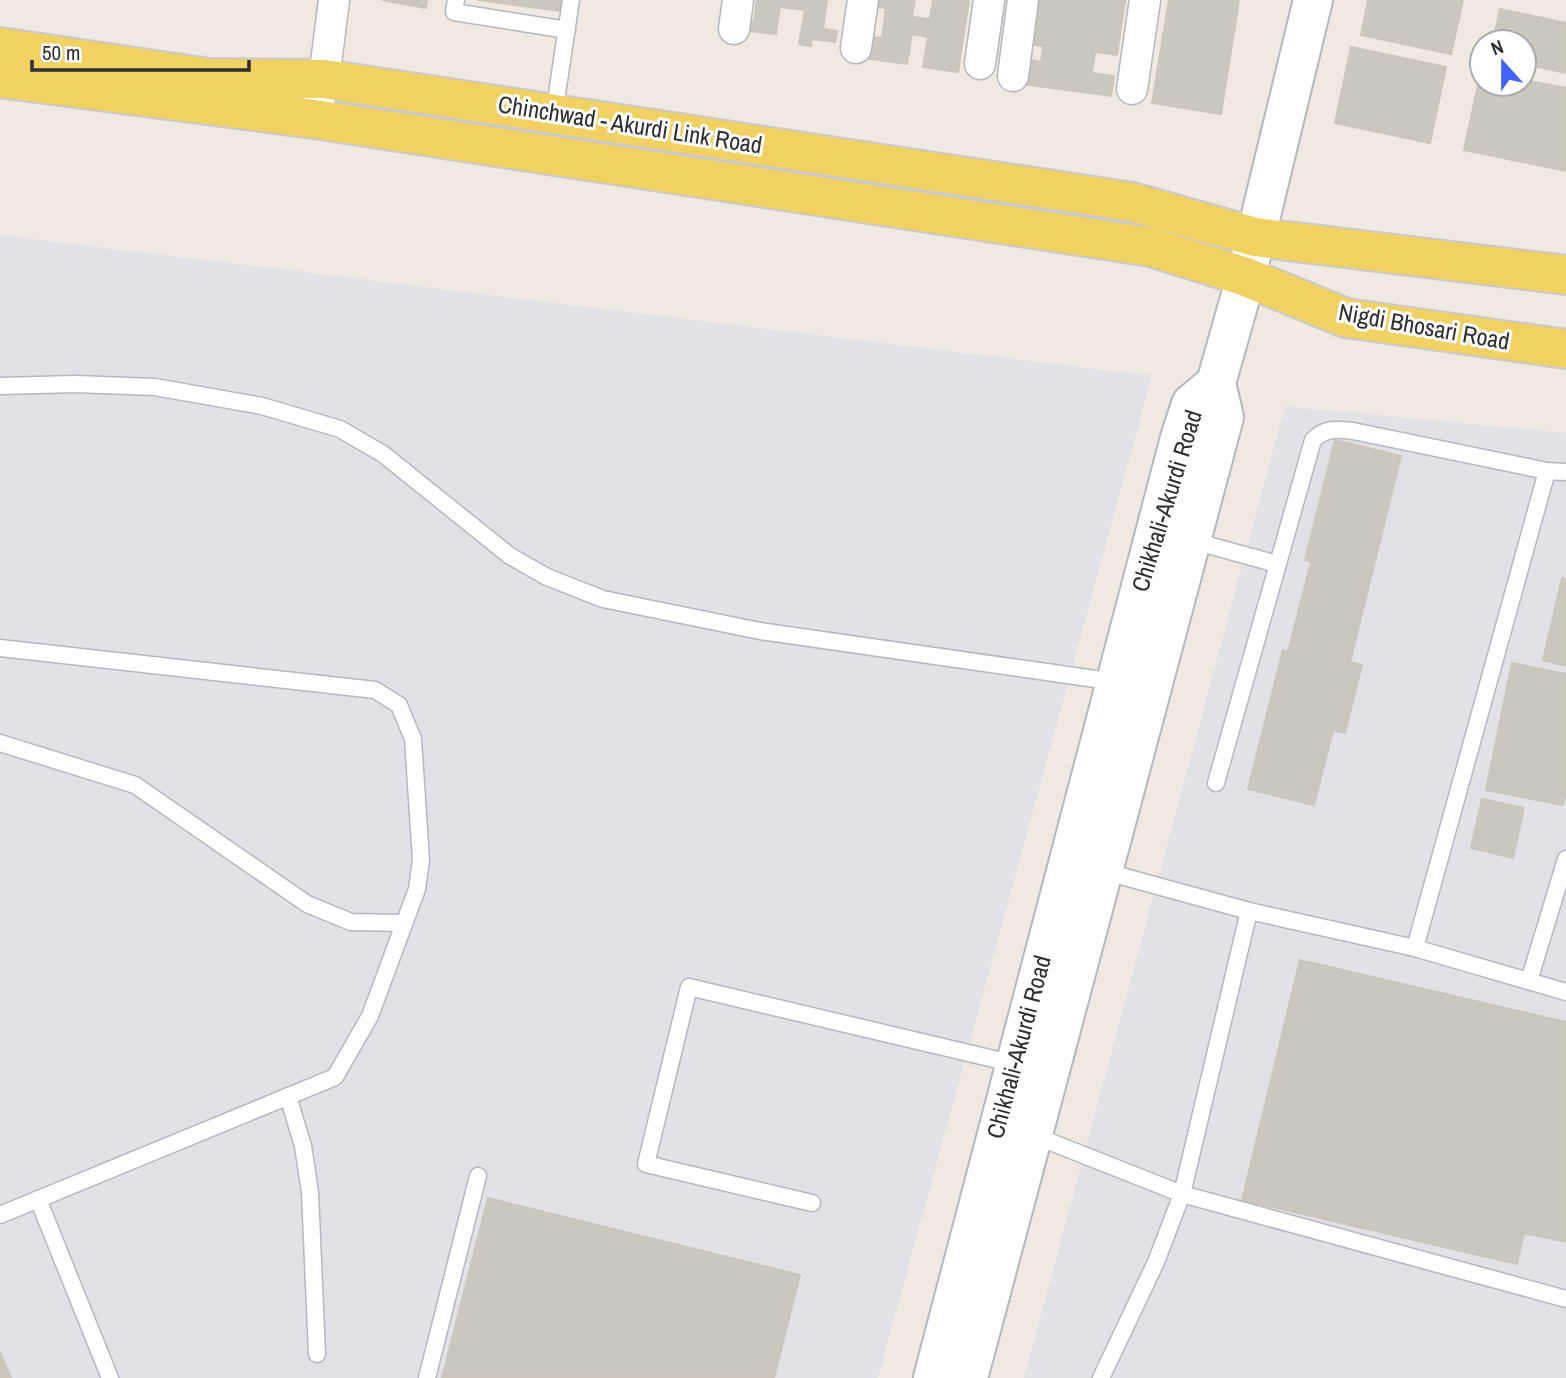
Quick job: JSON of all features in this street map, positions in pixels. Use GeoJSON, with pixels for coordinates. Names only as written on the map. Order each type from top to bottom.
{"type":"FeatureCollection","features":[{"type":"Feature","properties":{"kind":"main road"},"geometry":{"type":"LineString","coordinates":[[1216,383],[1284,127],[1313,0]]}},
{"type":"Feature","properties":{"kind":"main road","name":"Chinchwad - Akurdi Link Road"},"geometry":{"type":"LineString","coordinates":[[0,47],[208,78],[324,79],[1132,202],[1255,237]]}},
{"type":"Feature","properties":{"kind":"main road","name":"Chinchwad - Akurdi Link Road"},"geometry":{"type":"LineString","coordinates":[[0,78],[314,119],[1151,247],[1246,277]]}},
{"type":"Feature","properties":{"kind":"main road"},"geometry":{"type":"LineString","coordinates":[[1255,237],[1566,275]]}},
{"type":"Feature","properties":{"kind":"main road","name":"Nigdi Bhosari Road"},"geometry":{"type":"LineString","coordinates":[[1246,277],[1346,318],[1566,349]]}},
{"type":"Feature","properties":{"kind":"main road","name":"Chikhali-Akurdi Road"},"geometry":{"type":"LineString","coordinates":[[933,1378],[1180,439],[1191,404],[1216,383],[1224,417],[968,1378]]}},
{"type":"Feature","properties":{"kind":"street"},"geometry":{"type":"LineString","coordinates":[[314,119],[324,79],[334,0]]}},
{"type":"Feature","properties":{"kind":"street"},"geometry":{"type":"LineString","coordinates":[[734,29],[738,0]]}},
{"type":"Feature","properties":{"kind":"street"},"geometry":{"type":"LineString","coordinates":[[856,48],[863,0]]}},
{"type":"Feature","properties":{"kind":"street"},"geometry":{"type":"LineString","coordinates":[[980,64],[989,0]]}},
{"type":"Feature","properties":{"kind":"street"},"geometry":{"type":"LineString","coordinates":[[1013,76],[1024,0]]}},
{"type":"Feature","properties":{"kind":"street"},"geometry":{"type":"LineString","coordinates":[[1132,89],[1145,0]]}},
{"type":"Feature","properties":{"kind":"lane"},"geometry":{"type":"LineString","coordinates":[[456,0],[454,12],[567,30]]}},
{"type":"Feature","properties":{"kind":"lane"},"geometry":{"type":"LineString","coordinates":[[554,114],[571,0]]}},
{"type":"Feature","properties":{"kind":"lane"},"geometry":{"type":"LineString","coordinates":[[0,386],[75,384],[155,387],[262,406],[340,429],[383,454],[510,556],[547,577],[603,599],[760,631],[1116,682]]}},
{"type":"Feature","properties":{"kind":"lane"},"geometry":{"type":"LineString","coordinates":[[1216,783],[1313,440],[1321,432],[1336,429],[1353,431],[1547,471],[1566,472]]}},
{"type":"Feature","properties":{"kind":"lane"},"geometry":{"type":"LineString","coordinates":[[1415,948],[1547,471]]}},
{"type":"Feature","properties":{"kind":"lane"},"geometry":{"type":"LineString","coordinates":[[1190,540],[1278,564]]}},
{"type":"Feature","properties":{"kind":"lane"},"geometry":{"type":"LineString","coordinates":[[0,648],[374,690],[399,705],[413,739],[421,860],[417,889],[370,1016],[335,1077],[0,1215]]}},
{"type":"Feature","properties":{"kind":"lane"},"geometry":{"type":"LineString","coordinates":[[0,743],[135,785],[307,904],[351,922],[403,923]]}},
{"type":"Feature","properties":{"kind":"lane"},"geometry":{"type":"LineString","coordinates":[[1529,981],[1566,859]]}},
{"type":"Feature","properties":{"kind":"lane"},"geometry":{"type":"LineString","coordinates":[[1104,871],[1249,911],[1415,948],[1566,992]]}},
{"type":"Feature","properties":{"kind":"lane"},"geometry":{"type":"LineString","coordinates":[[1101,1378],[1156,1262],[1182,1194],[1249,911]]}},
{"type":"Feature","properties":{"kind":"lane"},"geometry":{"type":"LineString","coordinates":[[812,1203],[646,1164],[690,987],[1015,1064]]}},
{"type":"Feature","properties":{"kind":"lane"},"geometry":{"type":"LineString","coordinates":[[288,1096],[303,1146],[310,1192],[317,1354]]}},
{"type":"Feature","properties":{"kind":"lane"},"geometry":{"type":"LineString","coordinates":[[1033,1135],[1182,1194],[1566,1299]]}},
{"type":"Feature","properties":{"kind":"lane"},"geometry":{"type":"LineString","coordinates":[[427,1378],[478,1176]]}},
{"type":"Feature","properties":{"kind":"lane"},"geometry":{"type":"LineString","coordinates":[[38,1199],[110,1378]]}},
{"type":"Feature","properties":{"kind":"shaded area"},"geometry":{"type":"Polygon","coordinates":[[[0,235],[1152,376],[878,1378],[0,1378],[0,235]]]}},
{"type":"Feature","properties":{"kind":"shaded area"},"geometry":{"type":"Polygon","coordinates":[[[1285,406],[1566,433],[1566,1378],[1024,1378],[1285,406]]]}},
{"type":"Feature","properties":{"kind":"building"},"geometry":{"type":"Polygon","coordinates":[[[382,0],[427,0],[426,8],[382,0]]]}},
{"type":"Feature","properties":{"kind":"building"},"geometry":{"type":"Polygon","coordinates":[[[478,0],[562,0],[560,11],[478,0]]]}},
{"type":"Feature","properties":{"kind":"building"},"geometry":{"type":"Polygon","coordinates":[[[757,0],[827,0],[823,29],[837,31],[835,42],[812,39],[811,46],[799,44],[805,10],[780,7],[776,34],[741,30],[743,20],[754,21],[757,0]]]}},
{"type":"Feature","properties":{"kind":"building"},"geometry":{"type":"Polygon","coordinates":[[[878,0],[915,0],[912,17],[930,19],[933,0],[969,0],[958,72],[923,67],[928,37],[912,34],[907,64],[869,59],[872,37],[882,38],[886,8],[877,7],[878,0]]]}},
{"type":"Feature","properties":{"kind":"building"},"geometry":{"type":"Polygon","coordinates":[[[1033,0],[1125,0],[1117,55],[1095,52],[1092,73],[1114,76],[1111,96],[1021,84],[1025,59],[1041,62],[1043,46],[1027,44],[1033,0]]]}},
{"type":"Feature","properties":{"kind":"building"},"geometry":{"type":"Polygon","coordinates":[[[1169,0],[1239,0],[1221,114],[1152,103],[1169,0]]]}},
{"type":"Feature","properties":{"kind":"building"},"geometry":{"type":"Polygon","coordinates":[[[1368,0],[1463,0],[1451,54],[1361,35],[1368,0]]]}},
{"type":"Feature","properties":{"kind":"building"},"geometry":{"type":"Polygon","coordinates":[[[1500,9],[1566,23],[1566,73],[1538,67],[1538,28],[1496,28],[1500,9]]]}},
{"type":"Feature","properties":{"kind":"building"},"geometry":{"type":"Polygon","coordinates":[[[1351,47],[1446,67],[1430,143],[1335,123],[1351,47]]]}},
{"type":"Feature","properties":{"kind":"building"},"geometry":{"type":"Polygon","coordinates":[[[1538,83],[1566,88],[1566,171],[1464,150],[1475,98],[1538,98],[1538,83]]]}},
{"type":"Feature","properties":{"kind":"building"},"geometry":{"type":"Polygon","coordinates":[[[1335,440],[1401,456],[1350,662],[1362,665],[1345,733],[1333,730],[1314,805],[1248,789],[1283,650],[1288,652],[1311,562],[1305,560],[1335,440]]]}},
{"type":"Feature","properties":{"kind":"building"},"geometry":{"type":"Polygon","coordinates":[[[1562,578],[1566,579],[1566,666],[1543,660],[1562,578]]]}},
{"type":"Feature","properties":{"kind":"building"},"geometry":{"type":"Polygon","coordinates":[[[1512,663],[1566,674],[1566,791],[1563,805],[1486,790],[1512,663]]]}},
{"type":"Feature","properties":{"kind":"building"},"geometry":{"type":"Polygon","coordinates":[[[1482,799],[1524,808],[1513,858],[1471,848],[1482,799]]]}},
{"type":"Feature","properties":{"kind":"building"},"geometry":{"type":"Polygon","coordinates":[[[1300,960],[1566,1022],[1566,1242],[1524,1233],[1517,1264],[1242,1200],[1300,960]]]}},
{"type":"Feature","properties":{"kind":"building"},"geometry":{"type":"Polygon","coordinates":[[[488,1198],[800,1275],[774,1378],[442,1378],[488,1198]]]}},
{"type":"Feature","properties":{"kind":"building"},"geometry":{"type":"Polygon","coordinates":[[[0,1352],[11,1378],[0,1378],[0,1352]]]}}]}
